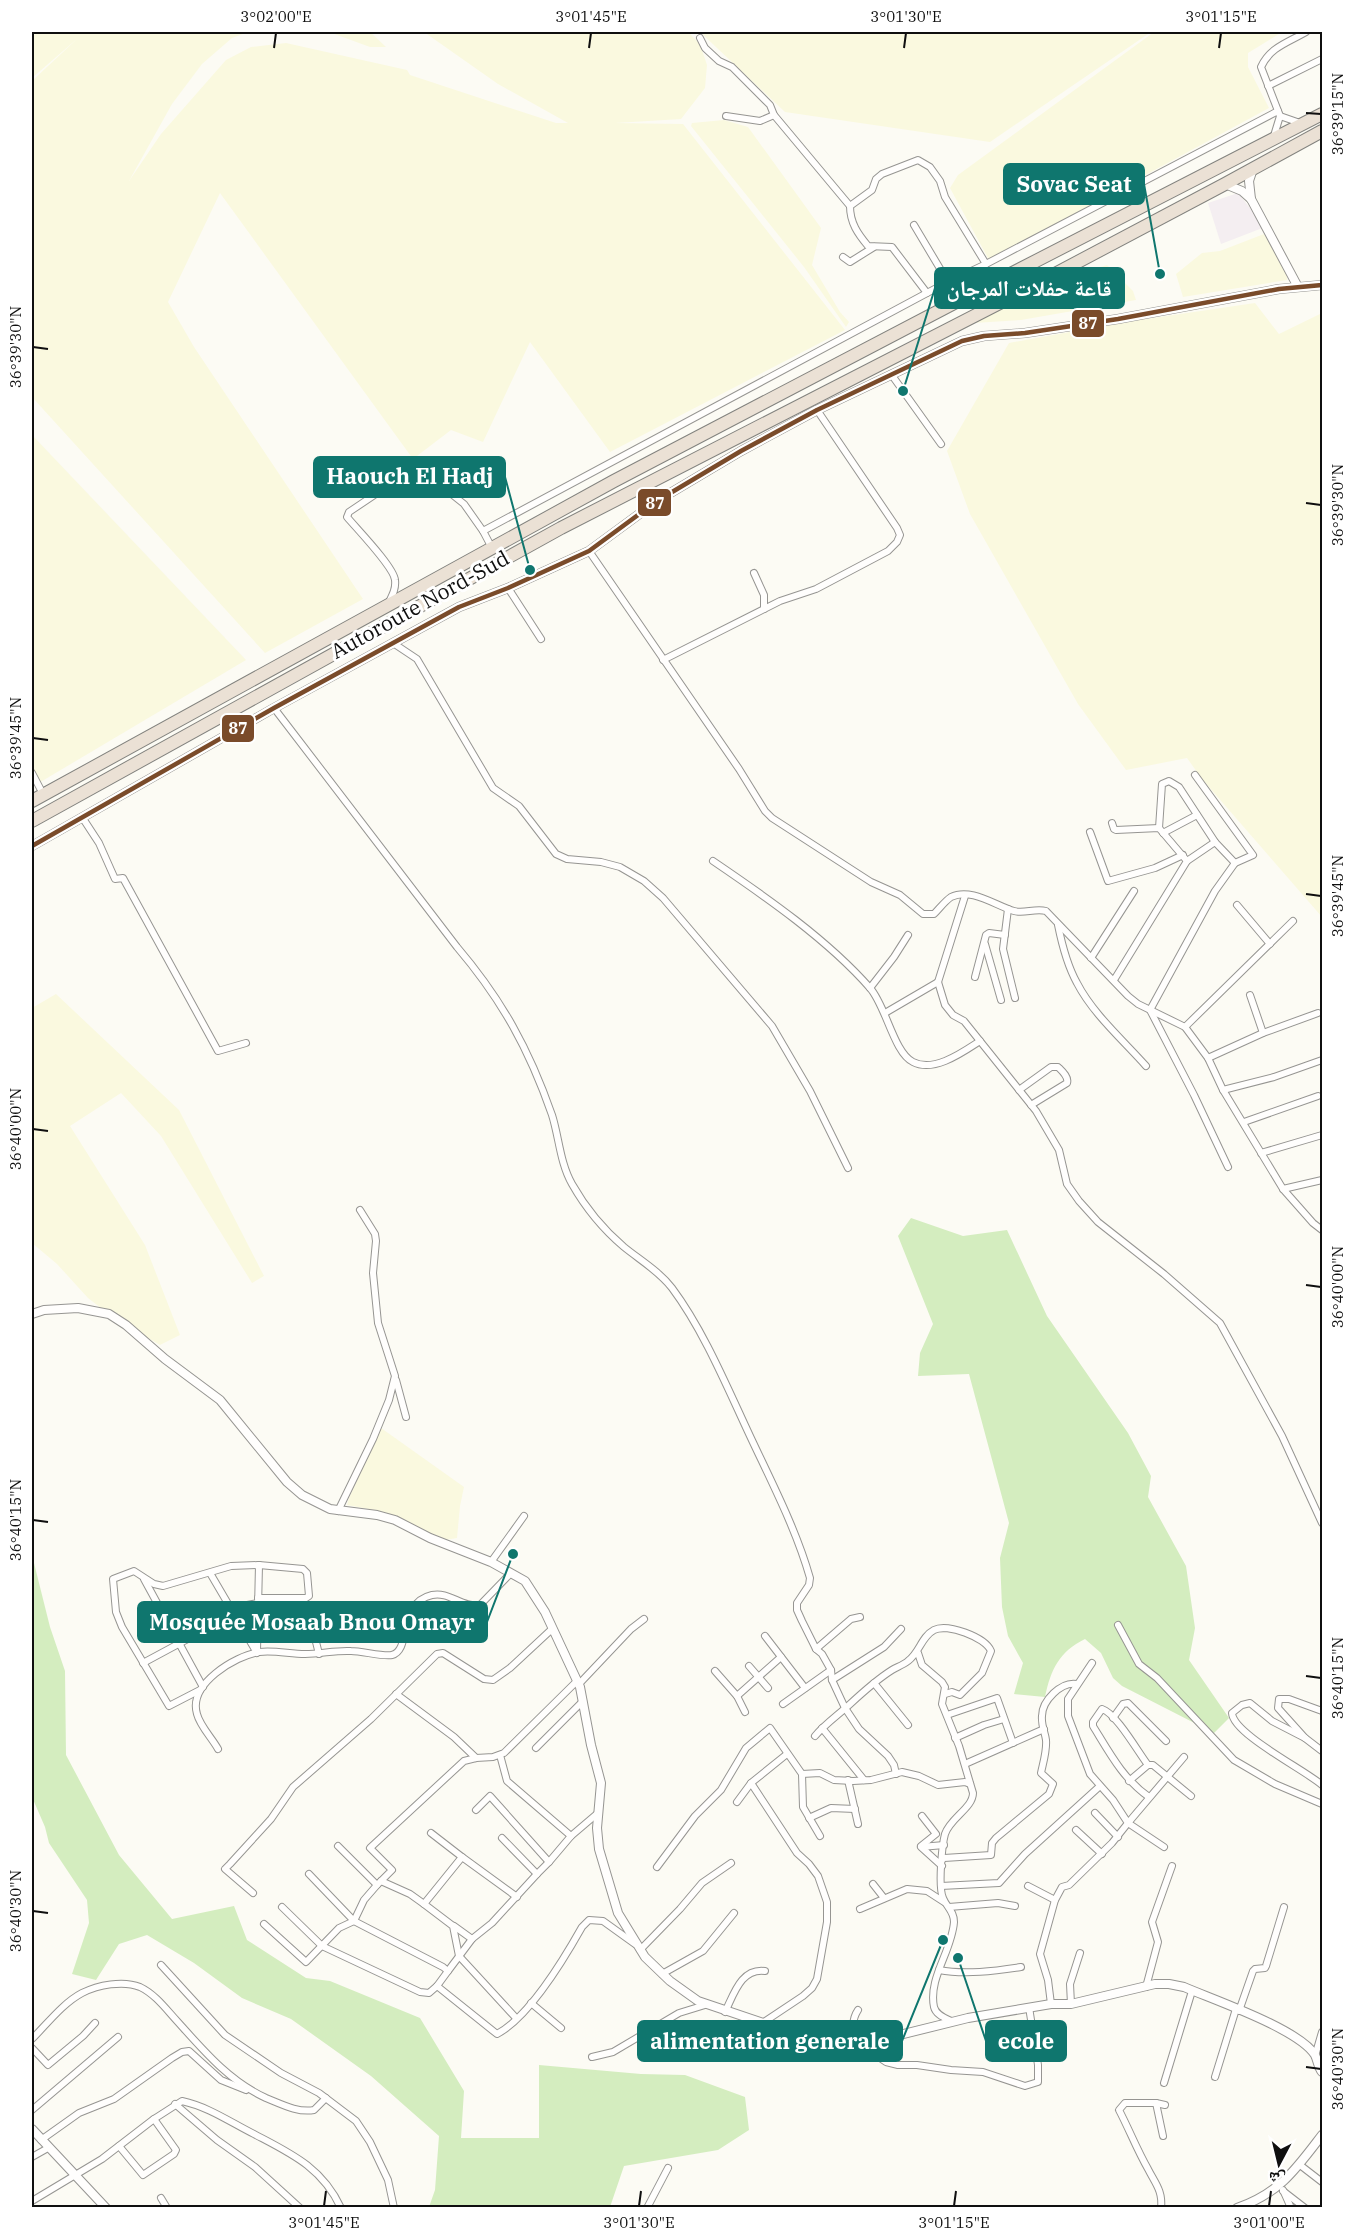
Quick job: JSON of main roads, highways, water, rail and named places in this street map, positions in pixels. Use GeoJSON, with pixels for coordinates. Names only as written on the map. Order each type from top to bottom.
{"type":"FeatureCollection","features":[{"type":"Feature","properties":{"kind":"highway","name":"Autoroute Nord-Sud"},"geometry":{"type":"LineString","coordinates":[[32,801],[614,481],[1323,114]]}},
{"type":"Feature","properties":{"kind":"highway","name":"Autoroute Nord-Sud"},"geometry":{"type":"LineString","coordinates":[[32,821],[561,528],[1225,184],[1323,130]]}},
{"type":"Feature","properties":{"kind":"place","name":"Sovac Seat"},"geometry":{"type":"Point","coordinates":[1160,274]}},
{"type":"Feature","properties":{"kind":"place","name":"قاعة حفلات المرجان"},"geometry":{"type":"Point","coordinates":[903,391]}},
{"type":"Feature","properties":{"kind":"place","name":"Haouch El Hadj"},"geometry":{"type":"Point","coordinates":[530,570]}},
{"type":"Feature","properties":{"kind":"place","name":"Mosquée Mosaab Bnou Omayr"},"geometry":{"type":"Point","coordinates":[513,1554]}},
{"type":"Feature","properties":{"kind":"place","name":"alimentation generale"},"geometry":{"type":"Point","coordinates":[943,1940]}},
{"type":"Feature","properties":{"kind":"place","name":"ecole"},"geometry":{"type":"Point","coordinates":[958,1958]}}]}
